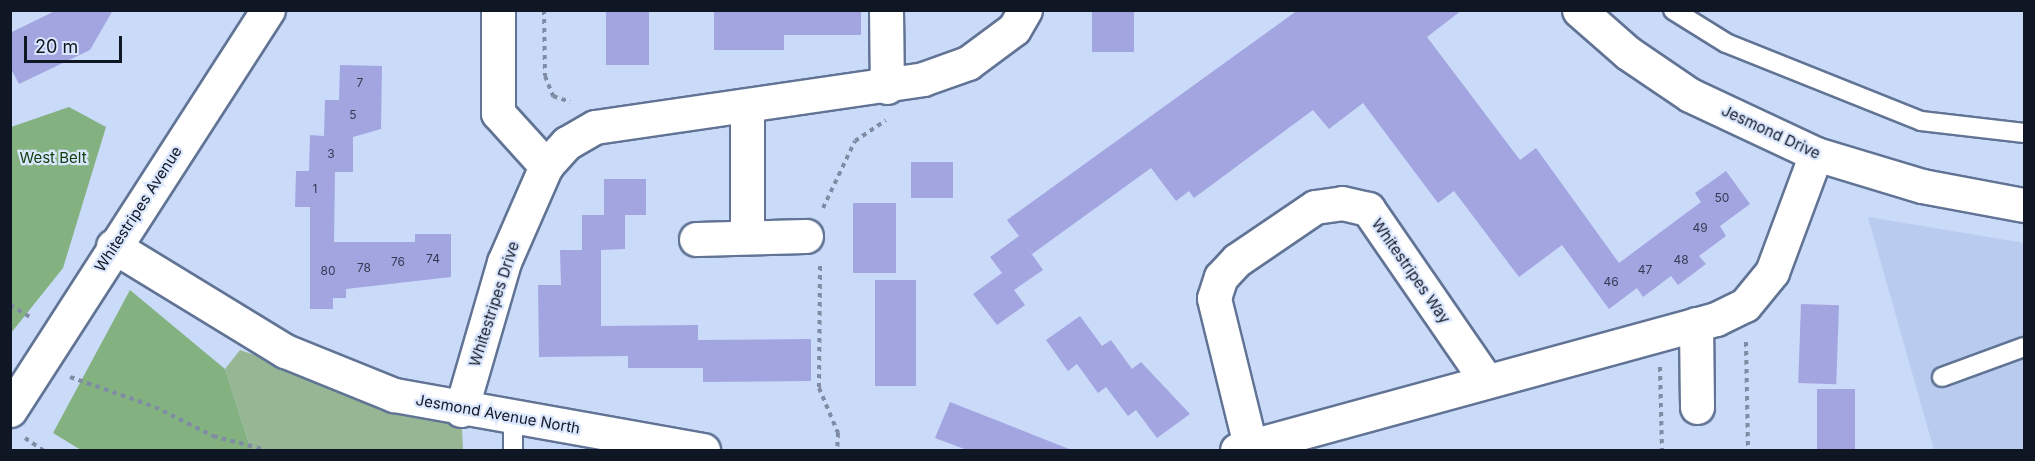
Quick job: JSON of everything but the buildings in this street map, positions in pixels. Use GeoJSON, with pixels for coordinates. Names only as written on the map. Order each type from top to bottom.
{"type":"FeatureCollection","features":[{"type":"Feature","properties":{"kind":"street"},"geometry":{"type":"LineString","coordinates":[[498,10],[498,113],[546,166]]}},
{"type":"Feature","properties":{"kind":"street"},"geometry":{"type":"LineString","coordinates":[[886,10],[890,101]]}},
{"type":"Feature","properties":{"kind":"street","name":"Whitestripes Drive"},"geometry":{"type":"LineString","coordinates":[[461,410],[504,261],[546,166],[567,143],[595,127],[747,107],[890,101],[969,63],[1014,29],[1024,10]]}},
{"type":"Feature","properties":{"kind":"street","name":"Jesmond Drive"},"geometry":{"type":"LineString","coordinates":[[1578,10],[1628,53],[1690,95],[1816,154],[1922,186],[2025,205]]}},
{"type":"Feature","properties":{"kind":"street","name":"Whitestripes Avenue"},"geometry":{"type":"LineString","coordinates":[[22,421],[113,246],[268,11]]}},
{"type":"Feature","properties":{"kind":"street"},"geometry":{"type":"LineString","coordinates":[[747,107],[747,237]]}},
{"type":"Feature","properties":{"kind":"street","name":"Whitestripes Way"},"geometry":{"type":"LineString","coordinates":[[1486,380],[1368,209],[1342,203],[1314,207],[1237,260],[1221,277],[1214,298],[1244,448],[1696,324],[1745,305],[1772,272],[1816,154]]}},
{"type":"Feature","properties":{"kind":"street"},"geometry":{"type":"LineString","coordinates":[[696,239],[815,236]]}},
{"type":"Feature","properties":{"kind":"street","name":"Jesmond Avenue North"},"geometry":{"type":"LineString","coordinates":[[113,246],[285,351],[394,395],[461,410],[703,450]]}},
{"type":"Feature","properties":{"kind":"street"},"geometry":{"type":"LineString","coordinates":[[1696,324],[1697,407]]}},
{"type":"Feature","properties":{"kind":"lane"},"geometry":{"type":"LineString","coordinates":[[1673,10],[1726,43],[1921,121],[2025,133]]}},
{"type":"Feature","properties":{"kind":"lane"},"geometry":{"type":"LineString","coordinates":[[1942,377],[2025,347]]}},
{"type":"Feature","properties":{"kind":"lane"},"geometry":{"type":"LineString","coordinates":[[513,417],[513,450]]}},
{"type":"Feature","properties":{"kind":"path"},"geometry":{"type":"LineString","coordinates":[[544,10],[545,76],[553,96],[594,110],[595,127]]}},
{"type":"Feature","properties":{"kind":"path"},"geometry":{"type":"LineString","coordinates":[[837,450],[838,433],[819,388],[815,236],[855,141],[890,101]]}},
{"type":"Feature","properties":{"kind":"path"},"geometry":{"type":"LineString","coordinates":[[1745,305],[1748,450]]}},
{"type":"Feature","properties":{"kind":"path"},"geometry":{"type":"LineString","coordinates":[[1660,334],[1662,450]]}},
{"type":"Feature","properties":{"kind":"path"},"geometry":{"type":"LineString","coordinates":[[65,381],[71,376],[213,436],[267,450]]}},
{"type":"Feature","properties":{"kind":"path"},"geometry":{"type":"LineString","coordinates":[[22,421],[28,441]]}},
{"type":"Feature","properties":{"kind":"shaded area"},"geometry":{"type":"Polygon","coordinates":[[[1868,217],[2024,243],[2024,450],[1934,450],[1868,217]]]}},
{"type":"Feature","properties":{"kind":"green space","name":"West Belt"},"geometry":{"type":"Polygon","coordinates":[[[69,107],[106,127],[63,268],[11,333],[11,127],[69,107]]]}},
{"type":"Feature","properties":{"kind":"green space"},"geometry":{"type":"Polygon","coordinates":[[[130,290],[225,369],[251,450],[81,450],[53,433],[130,290]]]}},
{"type":"Feature","properties":{"kind":"green space"},"geometry":{"type":"Polygon","coordinates":[[[240,350],[462,428],[463,450],[251,450],[225,369],[240,350]]]}}]}
